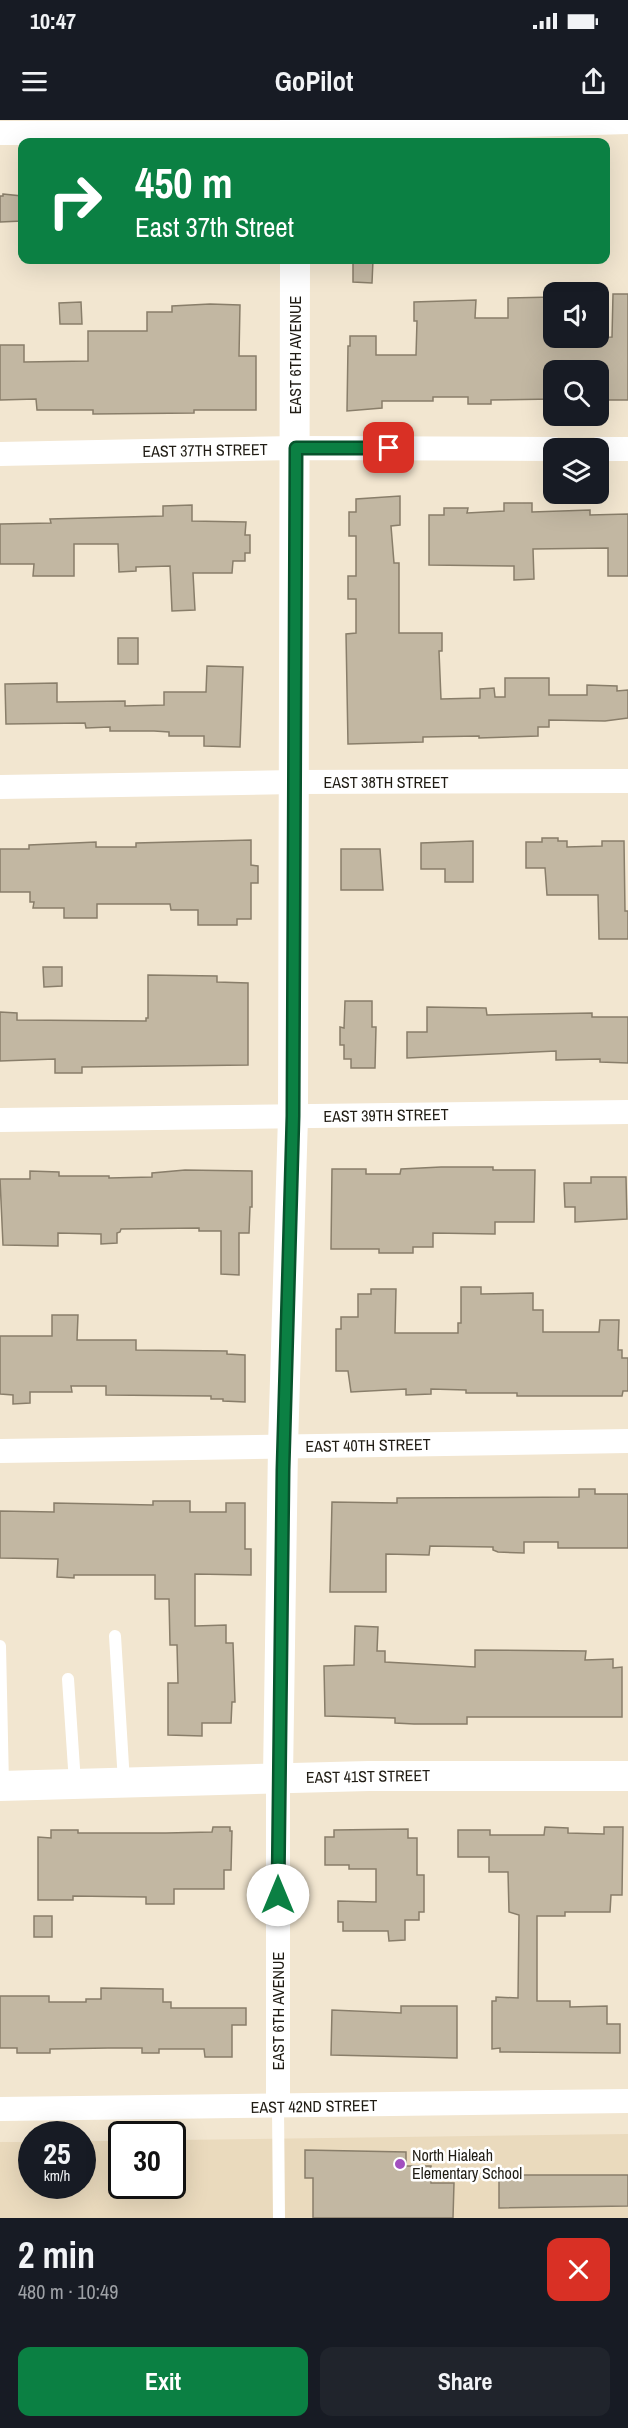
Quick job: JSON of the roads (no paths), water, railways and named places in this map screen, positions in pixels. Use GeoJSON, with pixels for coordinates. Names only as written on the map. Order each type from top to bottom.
{"type":"FeatureCollection","features":[{"type":"Feature","properties":{"kind":"street"},"geometry":{"type":"LineString","coordinates":[[0,134],[295,131],[628,122]]}},
{"type":"Feature","properties":{"kind":"street","name":"EAST 6TH AVENUE"},"geometry":{"type":"LineString","coordinates":[[278,2106],[283,1446],[293,1116],[295,264]]}},
{"type":"Feature","properties":{"kind":"street","name":"EAST 37TH STREET"},"geometry":{"type":"LineString","coordinates":[[0,454],[296,448],[543,449]]}},
{"type":"Feature","properties":{"kind":"street"},"geometry":{"type":"LineString","coordinates":[[609,449],[628,449]]}},
{"type":"Feature","properties":{"kind":"street","name":"EAST 38TH STREET"},"geometry":{"type":"LineString","coordinates":[[0,787],[295,782],[628,781]]}},
{"type":"Feature","properties":{"kind":"street","name":"EAST 39TH STREET"},"geometry":{"type":"LineString","coordinates":[[0,1120],[628,1112]]}},
{"type":"Feature","properties":{"kind":"street","name":"EAST 40TH STREET"},"geometry":{"type":"LineString","coordinates":[[0,1451],[628,1441]]}},
{"type":"Feature","properties":{"kind":"street","name":"EAST 41ST STREET"},"geometry":{"type":"LineString","coordinates":[[1,1785],[279,1777],[628,1776]]}},
{"type":"Feature","properties":{"kind":"street","name":"EAST 42ND STREET"},"geometry":{"type":"LineString","coordinates":[[0,2109],[628,2101]]}},
{"type":"Feature","properties":{"kind":"lane"},"geometry":{"type":"LineString","coordinates":[[115,1636],[124,1782]]}},
{"type":"Feature","properties":{"kind":"lane"},"geometry":{"type":"LineString","coordinates":[[0,1646],[1,1785]]}},
{"type":"Feature","properties":{"kind":"lane"},"geometry":{"type":"LineString","coordinates":[[68,1679],[75,1784]]}},
{"type":"Feature","properties":{"kind":"lane"},"geometry":{"type":"LineString","coordinates":[[278,2106],[279,2218]]}},
{"type":"Feature","properties":{"kind":"place","name":"North Hialeah Elementary School"},"geometry":{"type":"Point","coordinates":[400,2164]}}]}
